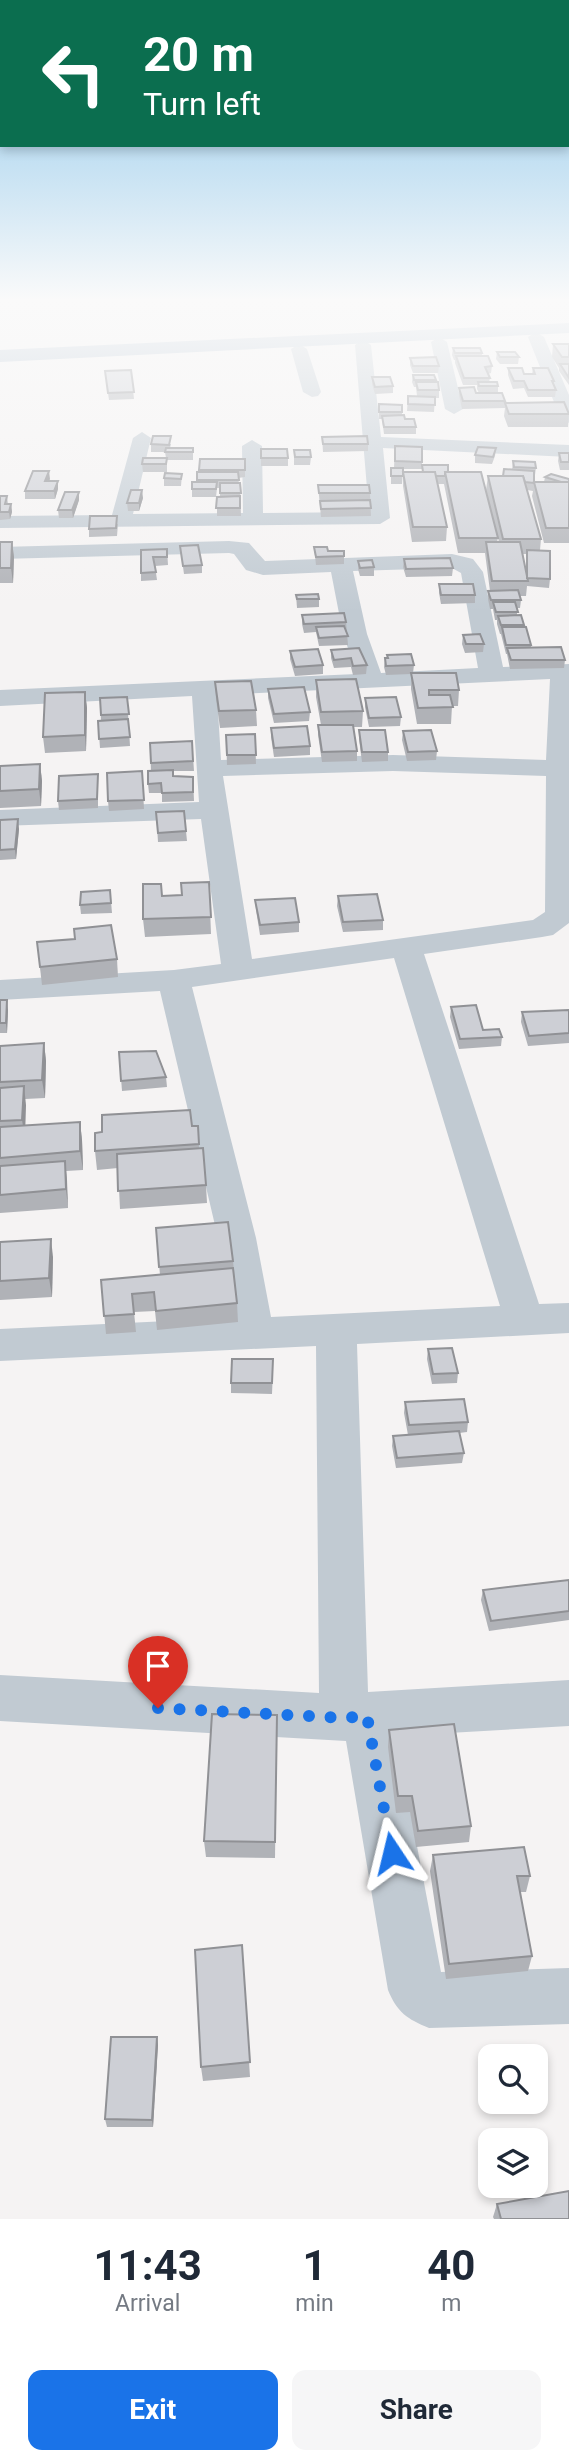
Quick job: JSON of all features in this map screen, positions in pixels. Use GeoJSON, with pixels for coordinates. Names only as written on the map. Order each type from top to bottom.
{"type":"FeatureCollection","features":[{"type":"Feature","properties":{"kind":"street"},"geometry":{"type":"LineString","coordinates":[[368,406],[375,442],[373,466],[380,518],[390,562]]}},
{"type":"Feature","properties":{"kind":"street"},"geometry":{"type":"LineString","coordinates":[[121,521],[142,438]]}},
{"type":"Feature","properties":{"kind":"street"},"geometry":{"type":"LineString","coordinates":[[375,442],[569,451]]}},
{"type":"Feature","properties":{"kind":"street"},"geometry":{"type":"LineString","coordinates":[[252,446],[247,520],[241,548],[254,565],[263,568],[341,567],[390,562],[452,561],[464,564],[472,572],[492,675]]}},
{"type":"Feature","properties":{"kind":"street"},"geometry":{"type":"LineString","coordinates":[[0,522],[380,518]]}},
{"type":"Feature","properties":{"kind":"street"},"geometry":{"type":"LineString","coordinates":[[0,553],[241,548]]}},
{"type":"Feature","properties":{"kind":"street"},"geometry":{"type":"LineString","coordinates":[[341,567],[355,634],[372,681]]}},
{"type":"Feature","properties":{"kind":"street"},"geometry":{"type":"LineString","coordinates":[[0,698],[566,671],[560,915],[557,920],[542,928],[238,973],[174,980],[0,990]]}},
{"type":"Feature","properties":{"kind":"street"},"geometry":{"type":"LineString","coordinates":[[204,690],[208,768],[238,973]]}},
{"type":"Feature","properties":{"kind":"street"},"geometry":{"type":"LineString","coordinates":[[208,768],[393,763],[563,752]]}},
{"type":"Feature","properties":{"kind":"street"},"geometry":{"type":"LineString","coordinates":[[0,818],[214,810]]}},
{"type":"Feature","properties":{"kind":"street"},"geometry":{"type":"LineString","coordinates":[[406,948],[525,1321]]}},
{"type":"Feature","properties":{"kind":"street"},"geometry":{"type":"LineString","coordinates":[[174,980],[237,1238],[254,1333]]}},
{"type":"Feature","properties":{"kind":"street"},"geometry":{"type":"LineString","coordinates":[[0,1345],[569,1318]]}},
{"type":"Feature","properties":{"kind":"street"},"geometry":{"type":"LineString","coordinates":[[336,1331],[356,1717],[416,1990],[429,2000],[569,1996]]}},
{"type":"Feature","properties":{"kind":"street"},"geometry":{"type":"LineString","coordinates":[[0,1698],[356,1717],[569,1703]]}},
{"type":"Feature","properties":{"kind":"building"},"geometry":{"type":"Polygon","coordinates":[[[379,406],[402,406],[402,412],[379,412],[379,406]]]}},
{"type":"Feature","properties":{"kind":"building"},"geometry":{"type":"Polygon","coordinates":[[[506,406],[565,406],[569,414],[509,414],[506,406]]]}},
{"type":"Feature","properties":{"kind":"building"},"geometry":{"type":"Polygon","coordinates":[[[404,415],[405,419],[414,419],[416,427],[384,427],[382,416],[404,415]]]}},
{"type":"Feature","properties":{"kind":"building"},"geometry":{"type":"Polygon","coordinates":[[[153,436],[171,436],[169,445],[151,444],[153,436]]]}},
{"type":"Feature","properties":{"kind":"building"},"geometry":{"type":"Polygon","coordinates":[[[367,436],[368,444],[323,444],[322,437],[367,436]]]}},
{"type":"Feature","properties":{"kind":"building"},"geometry":{"type":"Polygon","coordinates":[[[395,446],[422,447],[422,462],[395,461],[395,446]]]}},
{"type":"Feature","properties":{"kind":"building"},"geometry":{"type":"Polygon","coordinates":[[[478,447],[496,448],[493,457],[475,455],[478,447]]]}},
{"type":"Feature","properties":{"kind":"building"},"geometry":{"type":"Polygon","coordinates":[[[166,448],[193,448],[193,452],[165,452],[166,448]]]}},
{"type":"Feature","properties":{"kind":"building"},"geometry":{"type":"Polygon","coordinates":[[[261,449],[287,449],[288,458],[261,458],[261,449]]]}},
{"type":"Feature","properties":{"kind":"building"},"geometry":{"type":"Polygon","coordinates":[[[294,450],[310,450],[311,457],[295,457],[294,450]]]}},
{"type":"Feature","properties":{"kind":"building"},"geometry":{"type":"Polygon","coordinates":[[[559,453],[569,453],[569,462],[561,462],[559,453]]]}},
{"type":"Feature","properties":{"kind":"building"},"geometry":{"type":"Polygon","coordinates":[[[143,458],[167,458],[166,464],[142,464],[143,458]]]}},
{"type":"Feature","properties":{"kind":"building"},"geometry":{"type":"Polygon","coordinates":[[[200,459],[245,459],[245,470],[199,470],[200,459]]]}},
{"type":"Feature","properties":{"kind":"building"},"geometry":{"type":"Polygon","coordinates":[[[513,461],[535,462],[536,468],[514,467],[513,461]]]}},
{"type":"Feature","properties":{"kind":"building"},"geometry":{"type":"Polygon","coordinates":[[[422,465],[448,465],[448,472],[445,472],[445,476],[435,476],[435,472],[423,472],[422,465]]]}},
{"type":"Feature","properties":{"kind":"building"},"geometry":{"type":"Polygon","coordinates":[[[391,468],[403,468],[403,476],[391,476],[391,468]]]}},
{"type":"Feature","properties":{"kind":"building"},"geometry":{"type":"Polygon","coordinates":[[[504,469],[534,471],[534,483],[525,482],[523,476],[503,476],[504,469]]]}},
{"type":"Feature","properties":{"kind":"building"},"geometry":{"type":"Polygon","coordinates":[[[33,471],[49,471],[45,481],[58,481],[54,491],[25,491],[33,471]]]}},
{"type":"Feature","properties":{"kind":"building"},"geometry":{"type":"Polygon","coordinates":[[[197,472],[238,472],[239,480],[197,480],[197,472]]]}},
{"type":"Feature","properties":{"kind":"building"},"geometry":{"type":"Polygon","coordinates":[[[403,472],[435,472],[447,527],[413,527],[403,472]]]}},
{"type":"Feature","properties":{"kind":"building"},"geometry":{"type":"Polygon","coordinates":[[[445,472],[481,472],[498,538],[459,538],[445,472]]]}},
{"type":"Feature","properties":{"kind":"building"},"geometry":{"type":"Polygon","coordinates":[[[165,473],[182,474],[181,479],[164,478],[165,473]]]}},
{"type":"Feature","properties":{"kind":"building"},"geometry":{"type":"Polygon","coordinates":[[[551,474],[569,479],[569,482],[545,477],[551,474]]]}},
{"type":"Feature","properties":{"kind":"building"},"geometry":{"type":"Polygon","coordinates":[[[488,476],[523,476],[541,539],[503,539],[488,476]]]}},
{"type":"Feature","properties":{"kind":"building"},"geometry":{"type":"Polygon","coordinates":[[[192,482],[217,482],[216,489],[192,489],[192,482]]]}},
{"type":"Feature","properties":{"kind":"building"},"geometry":{"type":"Polygon","coordinates":[[[534,482],[569,482],[569,528],[546,528],[534,482]]]}},
{"type":"Feature","properties":{"kind":"building"},"geometry":{"type":"Polygon","coordinates":[[[220,483],[240,483],[241,493],[220,493],[220,483]]]}},
{"type":"Feature","properties":{"kind":"building"},"geometry":{"type":"Polygon","coordinates":[[[318,485],[369,485],[370,493],[319,493],[318,485]]]}},
{"type":"Feature","properties":{"kind":"building"},"geometry":{"type":"Polygon","coordinates":[[[131,490],[142,490],[139,503],[127,503],[131,490]]]}},
{"type":"Feature","properties":{"kind":"building"},"geometry":{"type":"Polygon","coordinates":[[[65,492],[79,492],[72,510],[58,510],[65,492]]]}},
{"type":"Feature","properties":{"kind":"building"},"geometry":{"type":"Polygon","coordinates":[[[0,496],[7,496],[5,504],[11,504],[9,512],[0,512],[0,496]]]}},
{"type":"Feature","properties":{"kind":"building"},"geometry":{"type":"Polygon","coordinates":[[[240,496],[240,508],[216,508],[217,497],[240,496]]]}},
{"type":"Feature","properties":{"kind":"building"},"geometry":{"type":"Polygon","coordinates":[[[370,500],[371,508],[321,509],[320,501],[370,500]]]}},
{"type":"Feature","properties":{"kind":"building"},"geometry":{"type":"Polygon","coordinates":[[[90,516],[117,516],[116,528],[89,529],[90,516]]]}},
{"type":"Feature","properties":{"kind":"building"},"geometry":{"type":"Polygon","coordinates":[[[0,542],[12,542],[11,568],[0,568],[0,542]]]}},
{"type":"Feature","properties":{"kind":"building"},"geometry":{"type":"Polygon","coordinates":[[[486,542],[520,542],[528,581],[492,581],[486,542]]]}},
{"type":"Feature","properties":{"kind":"building"},"geometry":{"type":"Polygon","coordinates":[[[198,545],[202,565],[183,566],[180,546],[198,545]]]}},
{"type":"Feature","properties":{"kind":"building"},"geometry":{"type":"Polygon","coordinates":[[[314,547],[327,547],[328,551],[344,551],[344,556],[316,557],[314,547]]]}},
{"type":"Feature","properties":{"kind":"building"},"geometry":{"type":"Polygon","coordinates":[[[167,549],[167,557],[153,557],[156,572],[141,573],[141,550],[167,549]]]}},
{"type":"Feature","properties":{"kind":"building"},"geometry":{"type":"Polygon","coordinates":[[[527,550],[550,551],[550,579],[527,578],[527,550]]]}},
{"type":"Feature","properties":{"kind":"building"},"geometry":{"type":"Polygon","coordinates":[[[450,558],[453,568],[406,569],[404,559],[450,558]]]}},
{"type":"Feature","properties":{"kind":"building"},"geometry":{"type":"Polygon","coordinates":[[[372,560],[374,567],[360,568],[358,561],[372,560]]]}},
{"type":"Feature","properties":{"kind":"building"},"geometry":{"type":"Polygon","coordinates":[[[439,584],[473,584],[475,595],[441,595],[439,584]]]}},
{"type":"Feature","properties":{"kind":"building"},"geometry":{"type":"Polygon","coordinates":[[[518,590],[521,600],[491,600],[488,591],[518,590]]]}},
{"type":"Feature","properties":{"kind":"building"},"geometry":{"type":"Polygon","coordinates":[[[318,594],[319,599],[297,599],[296,595],[318,594]]]}},
{"type":"Feature","properties":{"kind":"building"},"geometry":{"type":"Polygon","coordinates":[[[493,602],[515,602],[518,612],[496,612],[493,602]]]}},
{"type":"Feature","properties":{"kind":"building"},"geometry":{"type":"Polygon","coordinates":[[[344,613],[346,622],[304,624],[302,615],[344,613]]]}},
{"type":"Feature","properties":{"kind":"building"},"geometry":{"type":"Polygon","coordinates":[[[521,615],[524,625],[501,625],[498,616],[521,615]]]}},
{"type":"Feature","properties":{"kind":"building"},"geometry":{"type":"Polygon","coordinates":[[[344,626],[348,636],[319,638],[316,627],[344,626]]]}},
{"type":"Feature","properties":{"kind":"building"},"geometry":{"type":"Polygon","coordinates":[[[502,627],[526,627],[531,645],[506,645],[502,627]]]}},
{"type":"Feature","properties":{"kind":"building"},"geometry":{"type":"Polygon","coordinates":[[[480,634],[484,644],[466,644],[463,635],[480,634]]]}},
{"type":"Feature","properties":{"kind":"building"},"geometry":{"type":"Polygon","coordinates":[[[561,647],[565,660],[511,660],[507,648],[561,647]]]}},
{"type":"Feature","properties":{"kind":"building"},"geometry":{"type":"Polygon","coordinates":[[[359,648],[367,665],[353,666],[351,658],[334,660],[331,650],[359,648]]]}},
{"type":"Feature","properties":{"kind":"building"},"geometry":{"type":"Polygon","coordinates":[[[318,649],[323,665],[295,667],[290,651],[318,649]]]}},
{"type":"Feature","properties":{"kind":"building"},"geometry":{"type":"Polygon","coordinates":[[[411,654],[414,665],[386,666],[387,655],[411,654]]]}},
{"type":"Feature","properties":{"kind":"building"},"geometry":{"type":"Polygon","coordinates":[[[411,673],[456,673],[459,690],[429,690],[429,695],[450,695],[453,707],[418,708],[411,673]]]}},
{"type":"Feature","properties":{"kind":"building"},"geometry":{"type":"Polygon","coordinates":[[[356,679],[363,711],[321,712],[316,680],[356,679]]]}},
{"type":"Feature","properties":{"kind":"building"},"geometry":{"type":"Polygon","coordinates":[[[251,681],[256,710],[219,711],[215,682],[251,681]]]}},
{"type":"Feature","properties":{"kind":"building"},"geometry":{"type":"Polygon","coordinates":[[[304,687],[310,712],[274,714],[268,689],[304,687]]]}},
{"type":"Feature","properties":{"kind":"building"},"geometry":{"type":"Polygon","coordinates":[[[85,692],[85,735],[43,737],[45,693],[85,692]]]}},
{"type":"Feature","properties":{"kind":"building"},"geometry":{"type":"Polygon","coordinates":[[[127,697],[129,714],[101,715],[100,698],[127,697]]]}},
{"type":"Feature","properties":{"kind":"building"},"geometry":{"type":"Polygon","coordinates":[[[396,697],[401,717],[369,718],[365,698],[396,697]]]}},
{"type":"Feature","properties":{"kind":"building"},"geometry":{"type":"Polygon","coordinates":[[[128,719],[130,737],[99,739],[98,721],[128,719]]]}},
{"type":"Feature","properties":{"kind":"building"},"geometry":{"type":"Polygon","coordinates":[[[318,725],[353,725],[357,751],[322,752],[318,725]]]}},
{"type":"Feature","properties":{"kind":"building"},"geometry":{"type":"Polygon","coordinates":[[[307,726],[310,746],[274,748],[271,728],[307,726]]]}},
{"type":"Feature","properties":{"kind":"building"},"geometry":{"type":"Polygon","coordinates":[[[359,730],[385,730],[388,752],[362,752],[359,730]]]}},
{"type":"Feature","properties":{"kind":"building"},"geometry":{"type":"Polygon","coordinates":[[[431,730],[437,751],[408,752],[403,731],[431,730]]]}},
{"type":"Feature","properties":{"kind":"building"},"geometry":{"type":"Polygon","coordinates":[[[255,734],[256,755],[227,755],[226,735],[255,734]]]}},
{"type":"Feature","properties":{"kind":"building"},"geometry":{"type":"Polygon","coordinates":[[[192,741],[193,761],[151,763],[150,743],[192,741]]]}},
{"type":"Feature","properties":{"kind":"building"},"geometry":{"type":"Polygon","coordinates":[[[40,764],[39,789],[0,791],[0,766],[40,764]]]}},
{"type":"Feature","properties":{"kind":"building"},"geometry":{"type":"Polygon","coordinates":[[[173,770],[173,776],[193,777],[193,792],[162,793],[161,783],[148,784],[148,771],[173,770]]]}},
{"type":"Feature","properties":{"kind":"building"},"geometry":{"type":"Polygon","coordinates":[[[142,771],[144,800],[108,801],[107,773],[142,771]]]}},
{"type":"Feature","properties":{"kind":"building"},"geometry":{"type":"Polygon","coordinates":[[[98,774],[97,799],[58,801],[59,776],[98,774]]]}},
{"type":"Feature","properties":{"kind":"building"},"geometry":{"type":"Polygon","coordinates":[[[184,811],[186,831],[158,833],[156,812],[184,811]]]}},
{"type":"Feature","properties":{"kind":"building"},"geometry":{"type":"Polygon","coordinates":[[[18,819],[15,849],[0,850],[0,820],[18,819]]]}},
{"type":"Feature","properties":{"kind":"building"},"geometry":{"type":"Polygon","coordinates":[[[209,882],[211,917],[143,919],[143,884],[161,884],[162,896],[182,895],[181,883],[209,882]]]}},
{"type":"Feature","properties":{"kind":"building"},"geometry":{"type":"Polygon","coordinates":[[[110,890],[111,903],[80,905],[81,892],[110,890]]]}},
{"type":"Feature","properties":{"kind":"building"},"geometry":{"type":"Polygon","coordinates":[[[377,894],[383,920],[343,922],[338,896],[377,894]]]}},
{"type":"Feature","properties":{"kind":"building"},"geometry":{"type":"Polygon","coordinates":[[[295,898],[299,922],[260,925],[255,900],[295,898]]]}},
{"type":"Feature","properties":{"kind":"building"},"geometry":{"type":"Polygon","coordinates":[[[111,925],[117,959],[40,967],[37,942],[75,939],[74,929],[111,925]]]}},
{"type":"Feature","properties":{"kind":"building"},"geometry":{"type":"Polygon","coordinates":[[[0,1000],[7,1000],[6,1023],[0,1023],[0,1000]]]}},
{"type":"Feature","properties":{"kind":"building"},"geometry":{"type":"Polygon","coordinates":[[[476,1005],[483,1030],[499,1029],[502,1037],[460,1039],[451,1007],[476,1005]]]}},
{"type":"Feature","properties":{"kind":"building"},"geometry":{"type":"Polygon","coordinates":[[[569,1010],[569,1033],[529,1036],[522,1012],[569,1010]]]}},
{"type":"Feature","properties":{"kind":"building"},"geometry":{"type":"Polygon","coordinates":[[[44,1043],[42,1080],[0,1082],[0,1046],[44,1043]]]}},
{"type":"Feature","properties":{"kind":"building"},"geometry":{"type":"Polygon","coordinates":[[[156,1051],[166,1077],[121,1081],[119,1052],[156,1051]]]}},
{"type":"Feature","properties":{"kind":"building"},"geometry":{"type":"Polygon","coordinates":[[[24,1086],[22,1120],[0,1121],[0,1088],[24,1086]]]}},
{"type":"Feature","properties":{"kind":"building"},"geometry":{"type":"Polygon","coordinates":[[[190,1110],[192,1126],[198,1126],[199,1144],[95,1151],[95,1133],[102,1132],[102,1115],[190,1110]]]}},
{"type":"Feature","properties":{"kind":"building"},"geometry":{"type":"Polygon","coordinates":[[[80,1122],[80,1151],[0,1158],[0,1127],[80,1122]]]}},
{"type":"Feature","properties":{"kind":"building"},"geometry":{"type":"Polygon","coordinates":[[[203,1148],[206,1185],[118,1191],[117,1154],[203,1148]]]}},
{"type":"Feature","properties":{"kind":"building"},"geometry":{"type":"Polygon","coordinates":[[[65,1161],[66,1189],[0,1195],[0,1166],[65,1161]]]}},
{"type":"Feature","properties":{"kind":"building"},"geometry":{"type":"Polygon","coordinates":[[[228,1222],[233,1261],[159,1267],[156,1228],[228,1222]]]}},
{"type":"Feature","properties":{"kind":"building"},"geometry":{"type":"Polygon","coordinates":[[[51,1239],[49,1278],[0,1281],[0,1242],[51,1239]]]}},
{"type":"Feature","properties":{"kind":"building"},"geometry":{"type":"Polygon","coordinates":[[[233,1268],[237,1303],[156,1311],[154,1292],[132,1294],[134,1314],[104,1316],[101,1280],[233,1268]]]}},
{"type":"Feature","properties":{"kind":"building"},"geometry":{"type":"Polygon","coordinates":[[[452,1348],[458,1373],[433,1374],[428,1349],[452,1348]]]}},
{"type":"Feature","properties":{"kind":"building"},"geometry":{"type":"Polygon","coordinates":[[[232,1359],[273,1359],[272,1383],[231,1383],[232,1359]]]}},
{"type":"Feature","properties":{"kind":"building"},"geometry":{"type":"Polygon","coordinates":[[[464,1399],[468,1422],[409,1425],[405,1402],[464,1399]]]}},
{"type":"Feature","properties":{"kind":"building"},"geometry":{"type":"Polygon","coordinates":[[[459,1431],[464,1453],[397,1458],[393,1436],[459,1431]]]}},
{"type":"Feature","properties":{"kind":"building"},"geometry":{"type":"Polygon","coordinates":[[[569,1580],[569,1611],[491,1621],[483,1590],[569,1580]]]}},
{"type":"Feature","properties":{"kind":"building"},"geometry":{"type":"Polygon","coordinates":[[[212,1714],[277,1715],[275,1842],[204,1841],[212,1714]]]}},
{"type":"Feature","properties":{"kind":"building"},"geometry":{"type":"Polygon","coordinates":[[[454,1724],[471,1826],[418,1831],[412,1796],[398,1796],[389,1730],[454,1724]]]}},
{"type":"Feature","properties":{"kind":"building"},"geometry":{"type":"Polygon","coordinates":[[[524,1847],[530,1876],[517,1876],[532,1956],[449,1964],[433,1855],[524,1847]]]}},
{"type":"Feature","properties":{"kind":"building"},"geometry":{"type":"Polygon","coordinates":[[[242,1945],[250,2062],[201,2067],[195,1950],[242,1945]]]}},
{"type":"Feature","properties":{"kind":"building"},"geometry":{"type":"Polygon","coordinates":[[[111,2037],[157,2037],[152,2120],[105,2119],[111,2037]]]}},
{"type":"Feature","properties":{"kind":"building"},"geometry":{"type":"Polygon","coordinates":[[[569,2191],[569,2219],[501,2219],[497,2204],[548,2198],[548,2195],[569,2191]]]}},
{"type":"Feature","properties":{"kind":"route"},"geometry":{"type":"LineString","coordinates":[[158,1708],[344,1718],[367,1716],[392,1853]]}}]}
